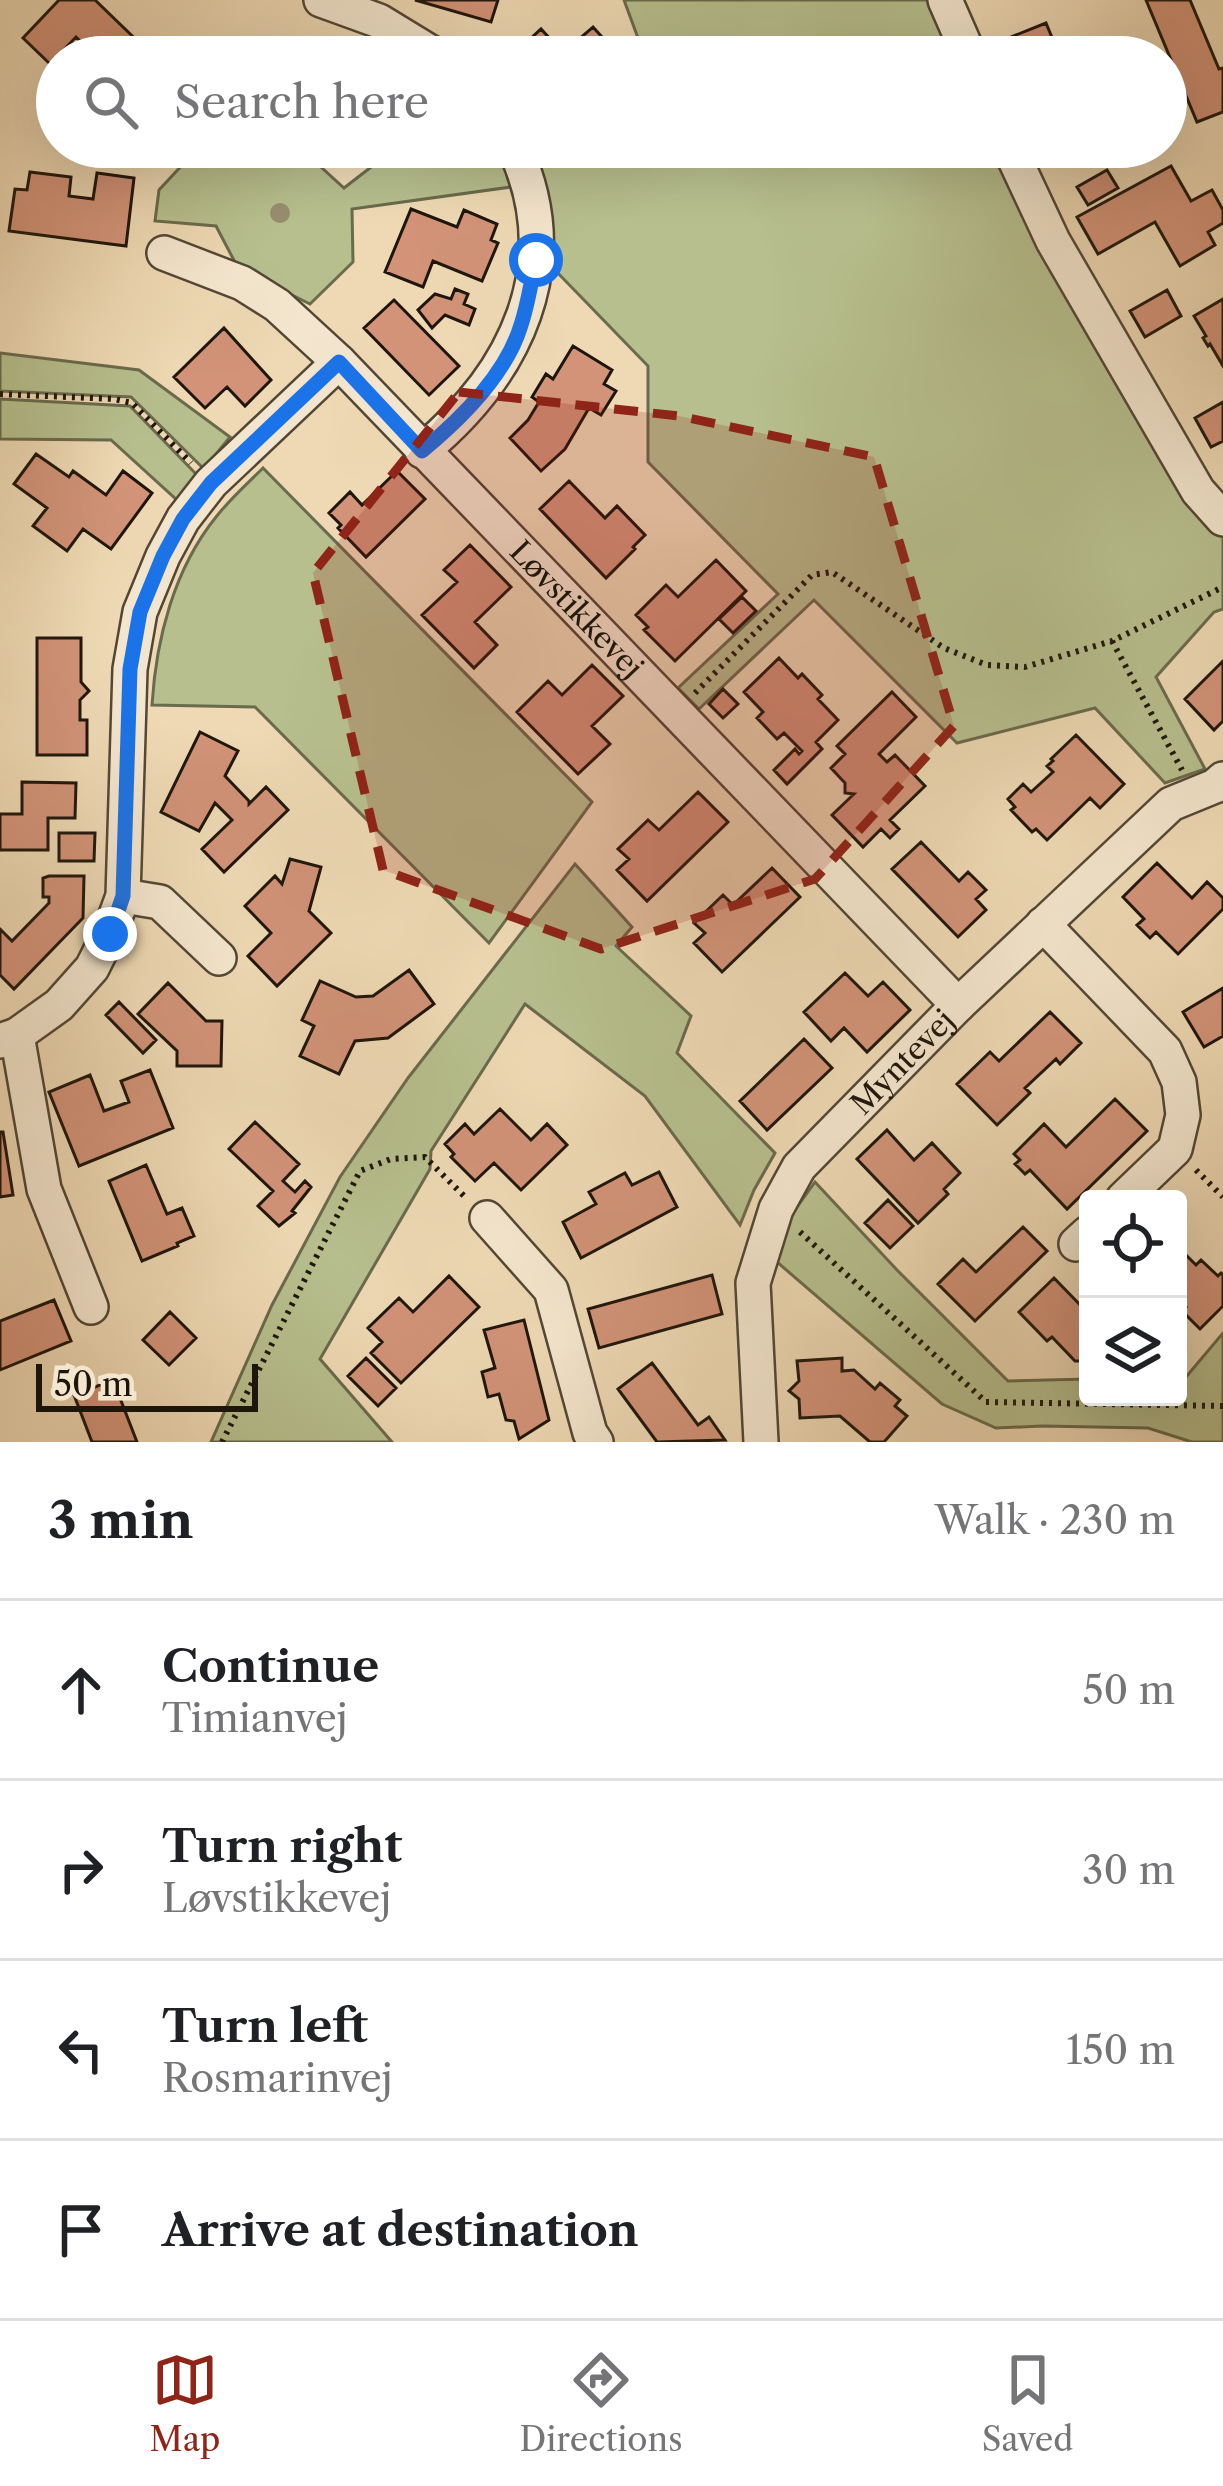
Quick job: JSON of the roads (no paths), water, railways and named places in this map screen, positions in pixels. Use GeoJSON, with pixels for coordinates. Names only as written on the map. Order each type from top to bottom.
{"type":"FeatureCollection","features":[{"type":"Feature","properties":{"kind":"street"},"geometry":{"type":"LineString","coordinates":[[321,0],[380,21],[404,36]]}},
{"type":"Feature","properties":{"kind":"street"},"geometry":{"type":"LineString","coordinates":[[945,0],[961,36]]}},
{"type":"Feature","properties":{"kind":"street"},"geometry":{"type":"LineString","coordinates":[[422,451],[456,423],[492,380],[520,329],[536,260],[535,208],[521,168]]}},
{"type":"Feature","properties":{"kind":"street"},"geometry":{"type":"LineString","coordinates":[[1019,168],[1053,241],[1198,491],[1223,519]]}},
{"type":"Feature","properties":{"kind":"street","name":"Løvstikkevej"},"geometry":{"type":"LineString","coordinates":[[164,253],[242,283],[277,305],[339,362],[958,1005]]}},
{"type":"Feature","properties":{"kind":"street"},"geometry":{"type":"LineString","coordinates":[[91,1307],[44,1189],[9,1038],[59,1005],[92,968],[123,896],[130,669],[140,612],[163,556],[183,519],[211,483],[339,362]]}},
{"type":"Feature","properties":{"kind":"street","name":"Myntevej"},"geometry":{"type":"LineString","coordinates":[[761,1442],[753,1283],[776,1209],[799,1167],[958,1005],[1171,804],[1209,787]]}},
{"type":"Feature","properties":{"kind":"street"},"geometry":{"type":"LineString","coordinates":[[123,896],[160,902],[218,958]]}},
{"type":"Feature","properties":{"kind":"street"},"geometry":{"type":"LineString","coordinates":[[1043,924],[1165,1051],[1179,1082],[1183,1114],[1175,1149],[1132,1190]]}},
{"type":"Feature","properties":{"kind":"street"},"geometry":{"type":"LineString","coordinates":[[487,1218],[550,1290],[596,1442]]}}]}
